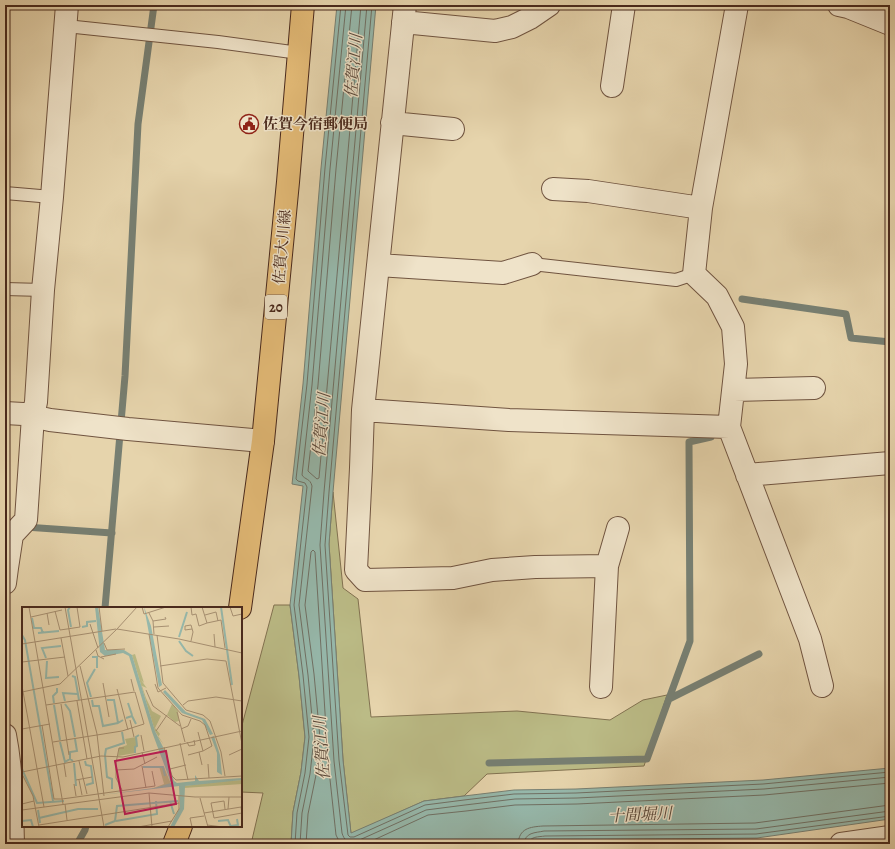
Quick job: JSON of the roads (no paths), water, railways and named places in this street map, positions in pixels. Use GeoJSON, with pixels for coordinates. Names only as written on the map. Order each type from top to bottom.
{"type":"FeatureCollection","features":[{"type":"Feature","properties":{"kind":"main road","name":"佐賀大川線"},"geometry":{"type":"LineString","coordinates":[[240,607],[263,441],[303,5]]}},
{"type":"Feature","properties":{"kind":"main road"},"geometry":{"type":"LineString","coordinates":[[174,844],[181,827]]}},
{"type":"Feature","properties":{"kind":"street"},"geometry":{"type":"LineString","coordinates":[[549,5],[531,12],[512,27],[495,31],[404,14],[362,410],[356,570],[365,580],[454,578],[492,570],[535,567],[607,566]]}},
{"type":"Feature","properties":{"kind":"street"},"geometry":{"type":"LineString","coordinates":[[612,86],[624,5]]}},
{"type":"Feature","properties":{"kind":"street"},"geometry":{"type":"LineString","coordinates":[[737,5],[701,208],[694,274],[717,296],[733,327],[736,364],[729,427],[810,639],[822,686]]}},
{"type":"Feature","properties":{"kind":"street"},"geometry":{"type":"LineString","coordinates":[[839,5],[848,7],[890,24]]}},
{"type":"Feature","properties":{"kind":"street"},"geometry":{"type":"LineString","coordinates":[[5,583],[6,568],[19,527],[36,402],[43,290],[52,197],[66,15]]}},
{"type":"Feature","properties":{"kind":"street"},"geometry":{"type":"LineString","coordinates":[[392,123],[453,129]]}},
{"type":"Feature","properties":{"kind":"street"},"geometry":{"type":"LineString","coordinates":[[553,189],[588,191],[701,208]]}},
{"type":"Feature","properties":{"kind":"street"},"geometry":{"type":"LineString","coordinates":[[378,265],[503,273],[532,264]]}},
{"type":"Feature","properties":{"kind":"street"},"geometry":{"type":"LineString","coordinates":[[734,390],[814,388]]}},
{"type":"Feature","properties":{"kind":"street"},"geometry":{"type":"LineString","coordinates":[[362,410],[509,420],[729,427]]}},
{"type":"Feature","properties":{"kind":"street"},"geometry":{"type":"LineString","coordinates":[[5,413],[22,414],[50,420],[120,429],[263,441]]}},
{"type":"Feature","properties":{"kind":"street"},"geometry":{"type":"LineString","coordinates":[[748,475],[890,463]]}},
{"type":"Feature","properties":{"kind":"street"},"geometry":{"type":"LineString","coordinates":[[601,687],[607,566],[618,528]]}},
{"type":"Feature","properties":{"kind":"street"},"geometry":{"type":"LineString","coordinates":[[8,755],[13,844]]}},
{"type":"Feature","properties":{"kind":"street"},"geometry":{"type":"LineString","coordinates":[[841,844],[890,837]]}},
{"type":"Feature","properties":{"kind":"lane"},"geometry":{"type":"LineString","coordinates":[[66,15],[138,33],[218,42],[299,54]]}},
{"type":"Feature","properties":{"kind":"lane"},"geometry":{"type":"LineString","coordinates":[[5,193],[52,197]]}},
{"type":"Feature","properties":{"kind":"lane"},"geometry":{"type":"LineString","coordinates":[[532,264],[676,280],[694,274]]}},
{"type":"Feature","properties":{"kind":"lane"},"geometry":{"type":"LineString","coordinates":[[5,289],[43,290]]}},
{"type":"Feature","properties":{"kind":"water"},"geometry":{"type":"Polygon","coordinates":[[[337,5],[376,5],[329,544],[343,760],[351,833],[424,801],[464,796],[514,790],[576,789],[763,780],[890,768],[890,819],[757,838],[545,840],[519,844],[291,844],[293,812],[301,772],[305,737],[290,605],[303,486],[292,484],[303,384],[321,168],[337,5]]]}},
{"type":"Feature","properties":{"kind":"waterway"},"geometry":{"type":"LineString","coordinates":[[105,607],[125,376],[138,124],[154,5]]}},
{"type":"Feature","properties":{"kind":"waterway"},"geometry":{"type":"LineString","coordinates":[[742,299],[846,314],[851,338],[890,342]]}},
{"type":"Feature","properties":{"kind":"waterway"},"geometry":{"type":"LineString","coordinates":[[489,763],[647,759],[690,641],[689,442],[711,437]]}},
{"type":"Feature","properties":{"kind":"waterway"},"geometry":{"type":"LineString","coordinates":[[25,527],[112,533]]}},
{"type":"Feature","properties":{"kind":"waterway"},"geometry":{"type":"LineString","coordinates":[[669,699],[759,654]]}},
{"type":"Feature","properties":{"kind":"waterway"},"geometry":{"type":"LineString","coordinates":[[77,844],[86,827]]}},
{"type":"Feature","properties":{"kind":"place","name":"佐賀今宿郵便局"},"geometry":{"type":"Point","coordinates":[249,124]}},
{"type":"Feature","properties":{"kind":"water label","name":"佐賀江川"},"geometry":{"type":"Point","coordinates":[353,66]}},
{"type":"Feature","properties":{"kind":"water label","name":"佐賀江川"},"geometry":{"type":"Point","coordinates":[321,425]}},
{"type":"Feature","properties":{"kind":"water label","name":"佐賀江川"},"geometry":{"type":"Point","coordinates":[321,748]}},
{"type":"Feature","properties":{"kind":"water label","name":"十間堀川"},"geometry":{"type":"Point","coordinates":[640,814]}}]}
